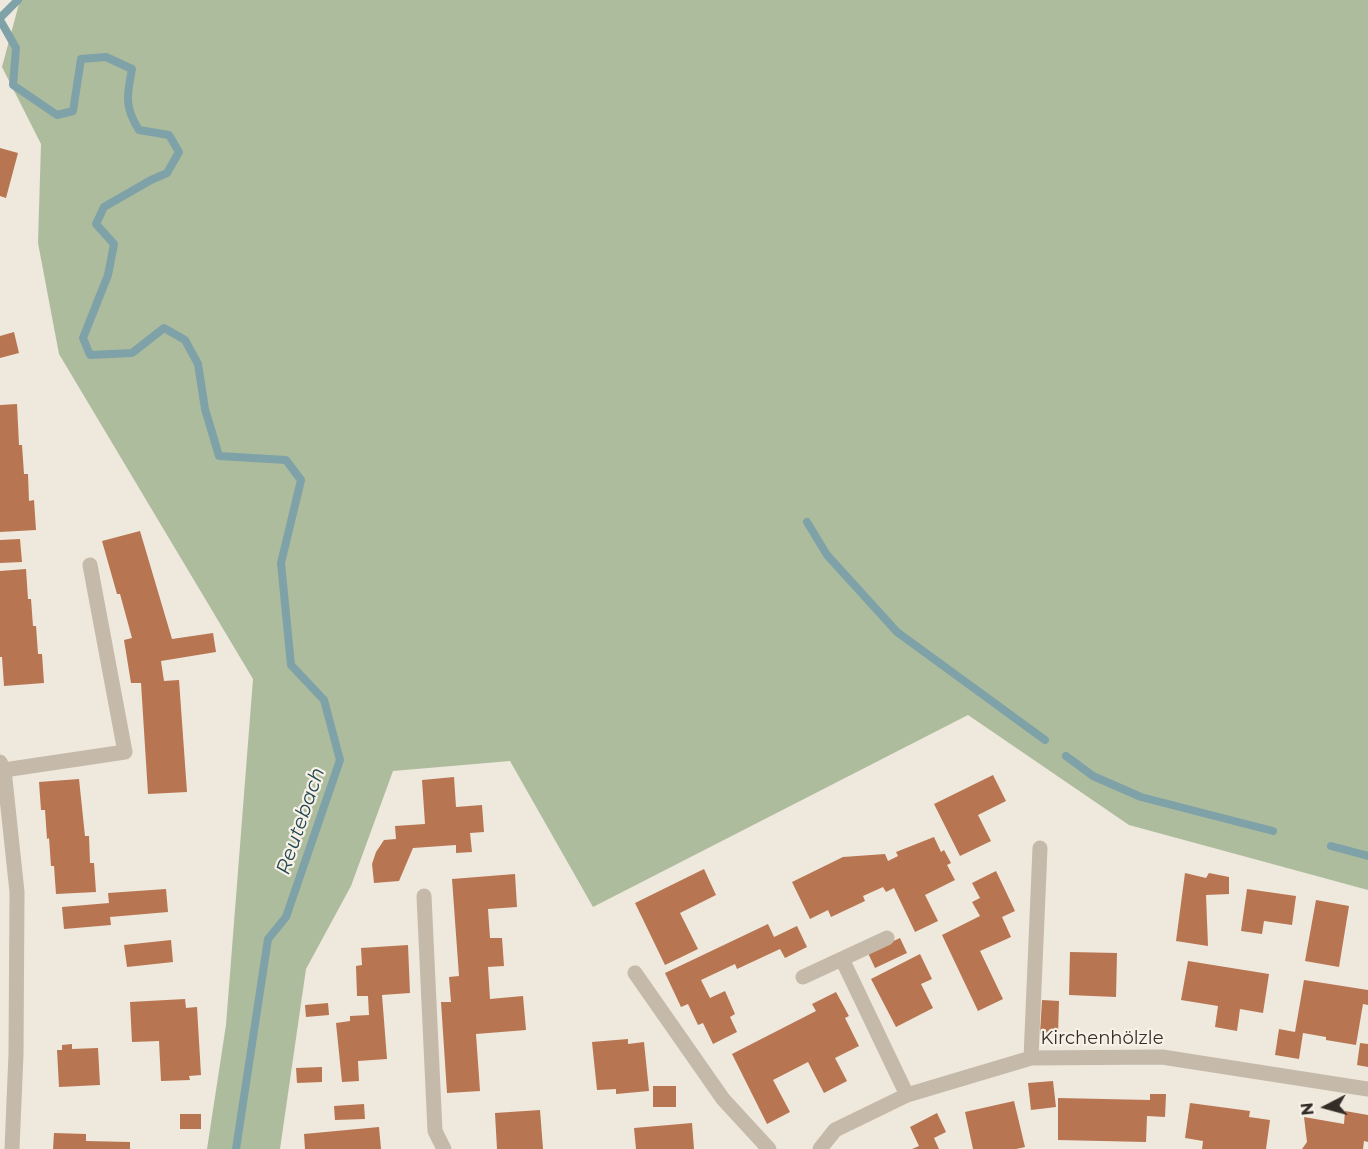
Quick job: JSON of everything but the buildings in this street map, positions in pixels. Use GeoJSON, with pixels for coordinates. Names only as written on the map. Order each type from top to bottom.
{"type":"FeatureCollection","features":[{"type":"Feature","properties":{"kind":"street"},"geometry":{"type":"LineString","coordinates":[[12,1149],[16,1054],[17,892],[2,766],[125,752],[90,565]]}},
{"type":"Feature","properties":{"kind":"street"},"geometry":{"type":"LineString","coordinates":[[1031,1058],[1040,848]]}},
{"type":"Feature","properties":{"kind":"street"},"geometry":{"type":"LineString","coordinates":[[423,896],[435,1131],[444,1149]]}},
{"type":"Feature","properties":{"kind":"street"},"geometry":{"type":"LineString","coordinates":[[803,977],[887,938]]}},
{"type":"Feature","properties":{"kind":"street"},"geometry":{"type":"LineString","coordinates":[[842,959],[907,1095]]}},
{"type":"Feature","properties":{"kind":"street"},"geometry":{"type":"LineString","coordinates":[[635,973],[723,1099],[769,1149]]}},
{"type":"Feature","properties":{"kind":"street","name":"Kirchenhölzle"},"geometry":{"type":"LineString","coordinates":[[820,1149],[835,1130],[907,1095],[1031,1058],[1162,1057],[1368,1089]]}},
{"type":"Feature","properties":{"kind":"green space"},"geometry":{"type":"Polygon","coordinates":[[[20,0],[1368,0],[1368,890],[1129,825],[968,715],[593,907],[510,761],[393,771],[351,886],[306,969],[280,1149],[207,1149],[226,1025],[253,679],[59,354],[38,243],[41,144],[2,67],[20,0]]]}},
{"type":"Feature","properties":{"kind":"waterway","name":"Reutebach"},"geometry":{"type":"LineString","coordinates":[[0,18],[18,0]]}},
{"type":"Feature","properties":{"kind":"waterway","name":"Reutebach"},"geometry":{"type":"LineString","coordinates":[[0,20],[16,48],[13,85],[57,115],[73,111],[81,59],[106,57],[132,69],[128,101],[134,122],[139,130],[169,135],[179,152],[167,173],[104,207],[96,224],[114,244],[108,275],[83,338],[90,355],[132,353],[164,328],[185,340],[198,364],[205,409],[219,456],[286,460],[301,480],[281,563],[291,665],[324,700],[340,760],[286,917],[268,939],[236,1149]]}},
{"type":"Feature","properties":{"kind":"waterway"},"geometry":{"type":"LineString","coordinates":[[807,522],[827,555],[897,632],[1045,740]]}},
{"type":"Feature","properties":{"kind":"waterway"},"geometry":{"type":"LineString","coordinates":[[1066,756],[1093,776],[1141,797],[1273,831]]}},
{"type":"Feature","properties":{"kind":"waterway"},"geometry":{"type":"LineString","coordinates":[[1331,846],[1368,856]]}}]}
